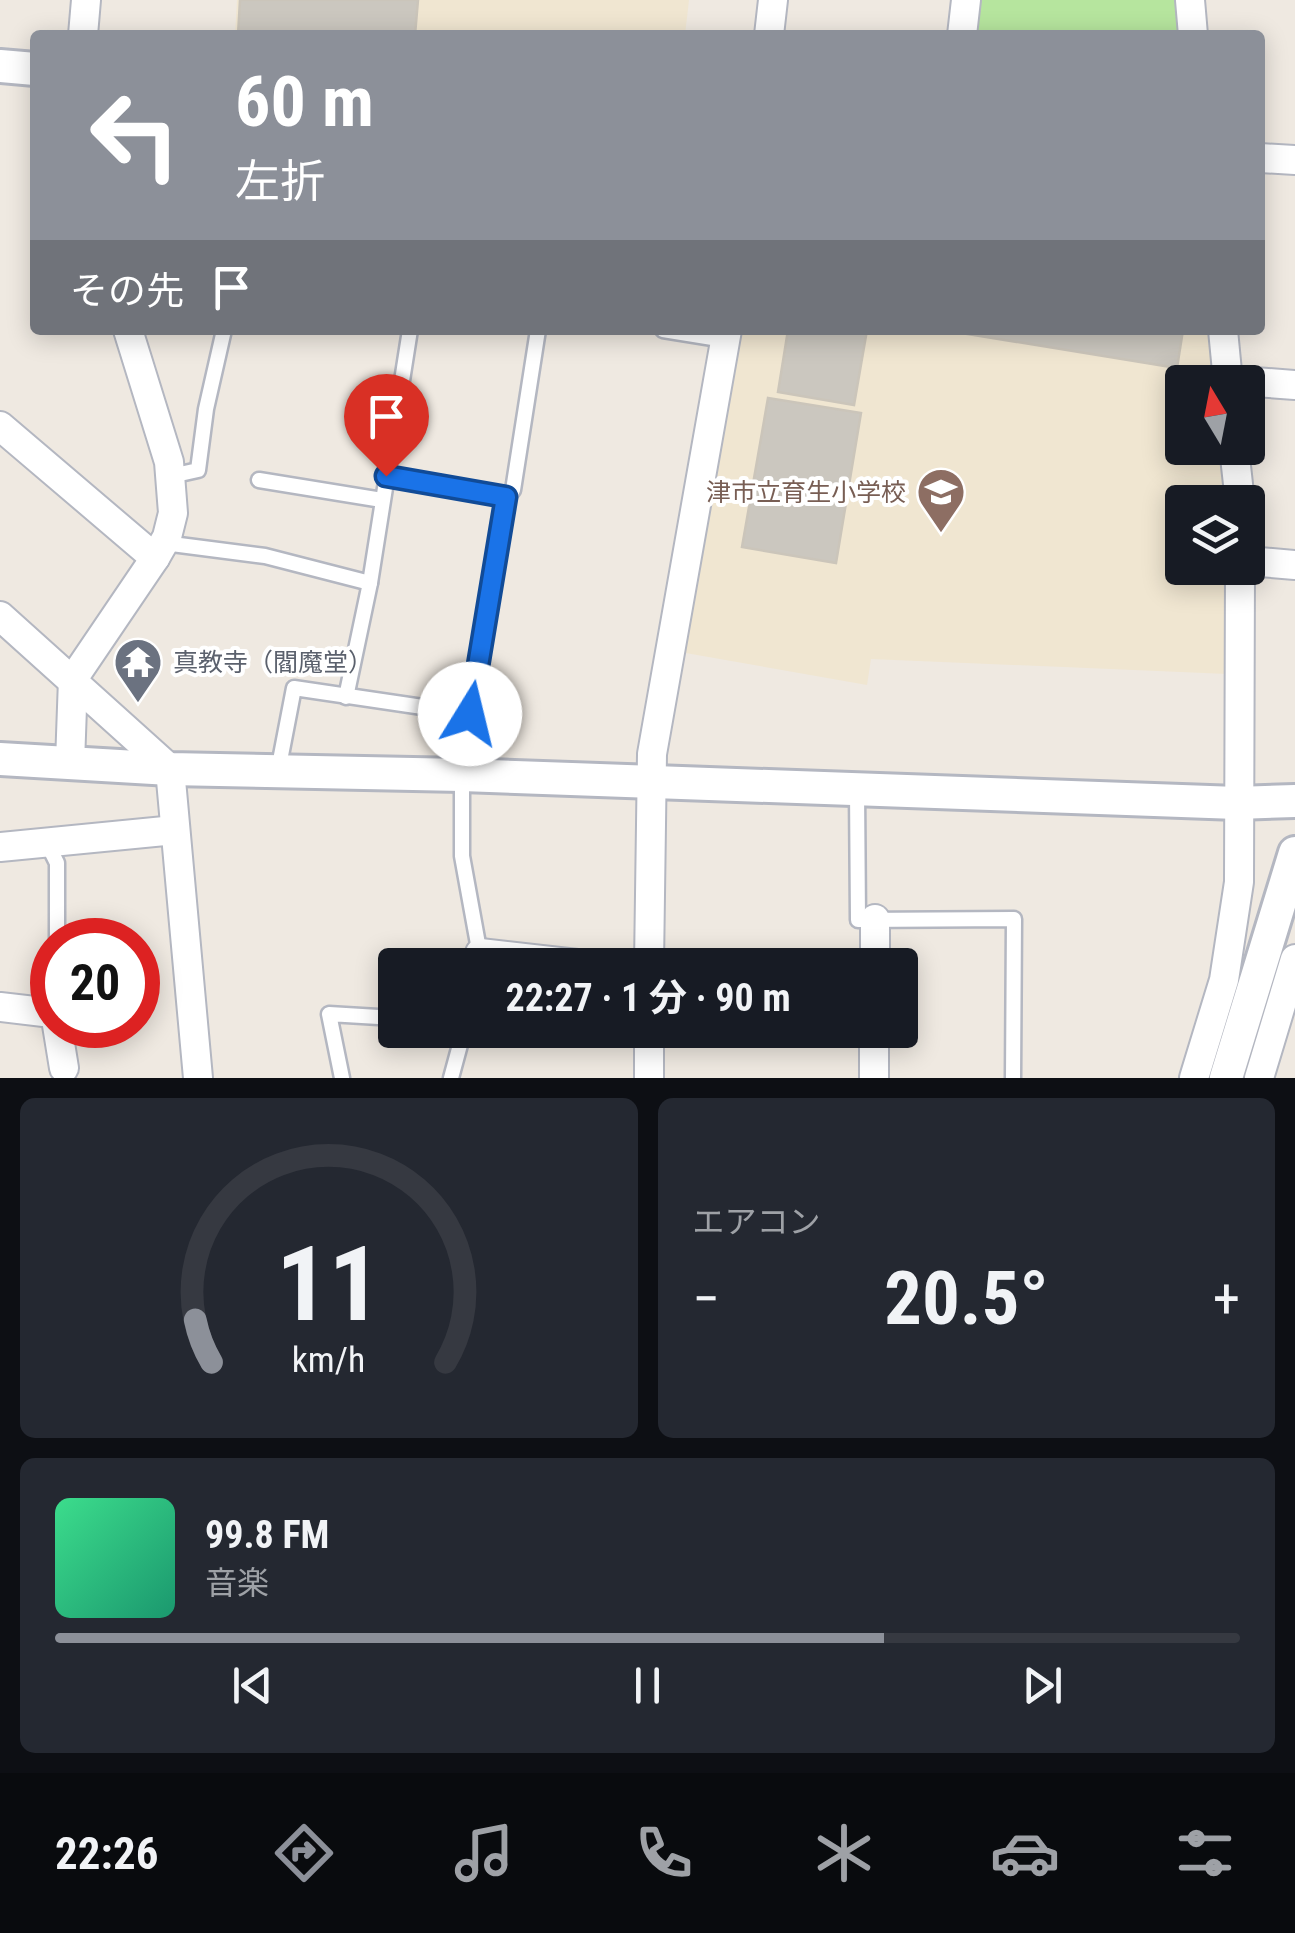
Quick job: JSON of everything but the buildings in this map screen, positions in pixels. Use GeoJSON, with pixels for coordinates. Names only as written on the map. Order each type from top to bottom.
{"type":"FeatureCollection","features":[{"type":"Feature","properties":{"kind":"street"},"geometry":{"type":"LineString","coordinates":[[83,30],[86,0]]}},
{"type":"Feature","properties":{"kind":"street"},"geometry":{"type":"LineString","coordinates":[[770,30],[773,0]]}},
{"type":"Feature","properties":{"kind":"street"},"geometry":{"type":"LineString","coordinates":[[963,30],[966,0]]}},
{"type":"Feature","properties":{"kind":"street"},"geometry":{"type":"LineString","coordinates":[[1190,0],[1193,30]]}},
{"type":"Feature","properties":{"kind":"street"},"geometry":{"type":"LineString","coordinates":[[0,66],[30,69]]}},
{"type":"Feature","properties":{"kind":"street"},"geometry":{"type":"LineString","coordinates":[[1265,158],[1295,160]]}},
{"type":"Feature","properties":{"kind":"street"},"geometry":{"type":"LineString","coordinates":[[70,763],[73,679],[159,551],[173,514],[171,476],[129,335]]}},
{"type":"Feature","properties":{"kind":"street"},"geometry":{"type":"LineString","coordinates":[[649,948],[650,782],[726,335]]}},
{"type":"Feature","properties":{"kind":"street"},"geometry":{"type":"LineString","coordinates":[[1223,335],[1226,365]]}},
{"type":"Feature","properties":{"kind":"street"},"geometry":{"type":"LineString","coordinates":[[1265,383],[1295,385]]}},
{"type":"Feature","properties":{"kind":"street"},"geometry":{"type":"LineString","coordinates":[[0,426],[159,551]]}},
{"type":"Feature","properties":{"kind":"street"},"geometry":{"type":"LineString","coordinates":[[1265,563],[1295,565]]}},
{"type":"Feature","properties":{"kind":"street"},"geometry":{"type":"LineString","coordinates":[[1194,1078],[1224,980],[1235,917],[1240,862],[1240,585]]}},
{"type":"Feature","properties":{"kind":"street"},"geometry":{"type":"LineString","coordinates":[[0,616],[170,768],[198,1078]]}},
{"type":"Feature","properties":{"kind":"street"},"geometry":{"type":"LineString","coordinates":[[0,759],[1237,803],[1295,801]]}},
{"type":"Feature","properties":{"kind":"street"},"geometry":{"type":"LineString","coordinates":[[0,847],[175,830]]}},
{"type":"Feature","properties":{"kind":"street"},"geometry":{"type":"LineString","coordinates":[[1226,1078],[1295,853]]}},
{"type":"Feature","properties":{"kind":"street"},"geometry":{"type":"LineString","coordinates":[[875,919],[875,948]]}},
{"type":"Feature","properties":{"kind":"street"},"geometry":{"type":"LineString","coordinates":[[1259,1078],[1295,960]]}},
{"type":"Feature","properties":{"kind":"street"},"geometry":{"type":"LineString","coordinates":[[0,1006],[30,1010]]}},
{"type":"Feature","properties":{"kind":"street"},"geometry":{"type":"LineString","coordinates":[[60,1048],[64,1073]]}},
{"type":"Feature","properties":{"kind":"street"},"geometry":{"type":"LineString","coordinates":[[649,1048],[649,1078]]}},
{"type":"Feature","properties":{"kind":"street"},"geometry":{"type":"LineString","coordinates":[[874,1048],[874,1078]]}},
{"type":"Feature","properties":{"kind":"lane"},"geometry":{"type":"LineString","coordinates":[[171,476],[198,470],[206,409],[223,335]]}},
{"type":"Feature","properties":{"kind":"lane"},"geometry":{"type":"LineString","coordinates":[[346,697],[370,583],[409,335]]}},
{"type":"Feature","properties":{"kind":"lane"},"geometry":{"type":"LineString","coordinates":[[478,948],[462,856],[462,776],[506,497],[513,490],[537,335]]}},
{"type":"Feature","properties":{"kind":"lane"},"geometry":{"type":"LineString","coordinates":[[386,476],[506,497]]}},
{"type":"Feature","properties":{"kind":"lane"},"geometry":{"type":"LineString","coordinates":[[259,480],[382,500]]}},
{"type":"Feature","properties":{"kind":"lane"},"geometry":{"type":"LineString","coordinates":[[159,551],[265,556],[370,583]]}},
{"type":"Feature","properties":{"kind":"lane"},"geometry":{"type":"LineString","coordinates":[[278,771],[294,688],[470,714]]}},
{"type":"Feature","properties":{"kind":"lane"},"geometry":{"type":"LineString","coordinates":[[857,790],[858,920],[1014,919],[1013,1078]]}},
{"type":"Feature","properties":{"kind":"lane"},"geometry":{"type":"LineString","coordinates":[[46,842],[57,863],[57,918]]}},
{"type":"Feature","properties":{"kind":"lane"},"geometry":{"type":"LineString","coordinates":[[342,1078],[330,1014],[378,1017]]}},
{"type":"Feature","properties":{"kind":"lane"},"geometry":{"type":"LineString","coordinates":[[451,1078],[459,1048]]}},
{"type":"Feature","properties":{"kind":"shaded area"},"geometry":{"type":"Polygon","coordinates":[[[237,0],[689,0],[686,30],[235,30],[237,0]]]}},
{"type":"Feature","properties":{"kind":"shaded area","name":"津市立育生小学校"},"geometry":{"type":"Polygon","coordinates":[[[735,335],[1212,335],[1215,365],[1165,365],[1165,465],[1225,465],[1226,485],[1165,485],[1165,585],[1229,585],[1228,674],[871,659],[867,685],[680,652],[735,335]]]}},
{"type":"Feature","properties":{"kind":"green space"},"geometry":{"type":"Polygon","coordinates":[[[973,0],[1177,0],[1180,30],[970,30],[973,0]]]}},
{"type":"Feature","properties":{"kind":"place","name":"津市立育生小学校"},"geometry":{"type":"Point","coordinates":[941,534]}},
{"type":"Feature","properties":{"kind":"place","name":"真教寺（閻魔堂）"},"geometry":{"type":"Point","coordinates":[138,704]}},
{"type":"Feature","properties":{"kind":"route"},"geometry":{"type":"LineString","coordinates":[[386,476],[506,497],[470,714]]}}]}
